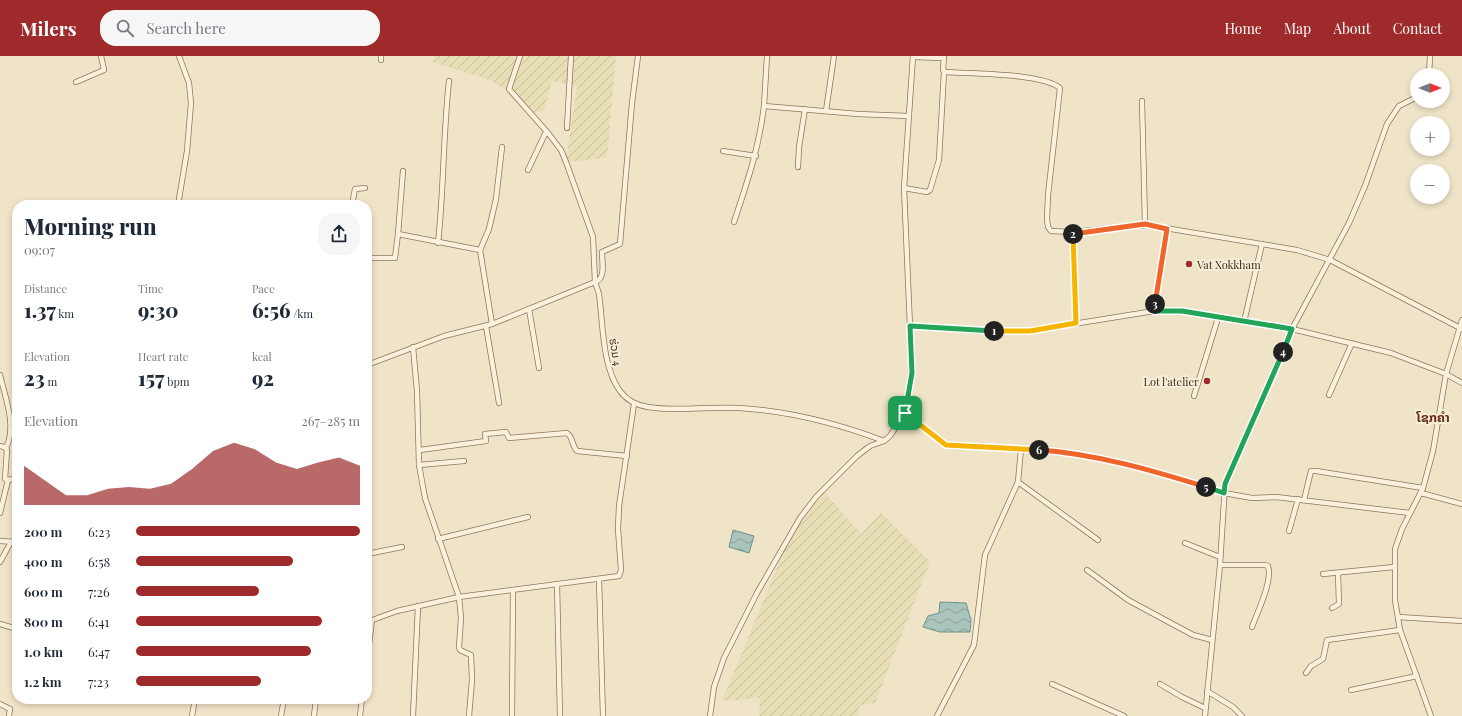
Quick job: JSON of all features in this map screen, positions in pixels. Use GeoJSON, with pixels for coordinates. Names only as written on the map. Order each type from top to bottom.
{"type":"FeatureCollection","features":[{"type":"Feature","properties":{"kind":"street"},"geometry":{"type":"LineString","coordinates":[[76,82],[104,70],[101,56]]}},
{"type":"Feature","properties":{"kind":"street"},"geometry":{"type":"LineString","coordinates":[[179,56],[189,83],[191,103],[187,151],[179,200]]}},
{"type":"Feature","properties":{"kind":"street","name":"ຮ່ວມ 4"},"geometry":{"type":"LineString","coordinates":[[520,56],[509,89],[561,150],[571,175],[593,237],[594,282],[599,294],[609,370],[620,392],[634,404]]}},
{"type":"Feature","properties":{"kind":"street"},"geometry":{"type":"LineString","coordinates":[[567,128],[571,56]]}},
{"type":"Feature","properties":{"kind":"street"},"geometry":{"type":"LineString","coordinates":[[594,255],[620,244],[632,103],[638,56]]}},
{"type":"Feature","properties":{"kind":"street"},"geometry":{"type":"LineString","coordinates":[[734,222],[756,156],[764,106],[767,56]]}},
{"type":"Feature","properties":{"kind":"street"},"geometry":{"type":"LineString","coordinates":[[826,111],[834,56]]}},
{"type":"Feature","properties":{"kind":"street"},"geometry":{"type":"LineString","coordinates":[[1429,68],[1430,56]]}},
{"type":"Feature","properties":{"kind":"street"},"geometry":{"type":"LineString","coordinates":[[710,716],[714,687],[724,658],[757,593],[800,518],[816,497],[857,456],[870,446],[884,441],[896,430],[905,413],[912,373],[904,188],[913,57],[943,57],[944,72],[939,160],[930,190],[927,192],[904,188]]}},
{"type":"Feature","properties":{"kind":"street"},"geometry":{"type":"LineString","coordinates":[[944,72],[1011,76],[1043,81],[1059,87],[1061,91],[1054,134],[1047,219],[1050,231],[1073,232],[1145,224],[1167,229],[1201,233],[1297,250],[1330,260],[1461,328]]}},
{"type":"Feature","properties":{"kind":"street"},"geometry":{"type":"LineString","coordinates":[[438,243],[444,185],[446,105],[449,81]]}},
{"type":"Feature","properties":{"kind":"street"},"geometry":{"type":"LineString","coordinates":[[1205,716],[1220,565],[1225,484],[1292,329],[1349,224],[1365,186],[1387,124],[1399,106],[1410,100]]}},
{"type":"Feature","properties":{"kind":"street"},"geometry":{"type":"LineString","coordinates":[[1142,101],[1145,224]]}},
{"type":"Feature","properties":{"kind":"street"},"geometry":{"type":"LineString","coordinates":[[764,106],[908,116]]}},
{"type":"Feature","properties":{"kind":"street"},"geometry":{"type":"LineString","coordinates":[[798,167],[799,147],[805,109]]}},
{"type":"Feature","properties":{"kind":"street"},"geometry":{"type":"LineString","coordinates":[[528,170],[545,134],[548,133]]}},
{"type":"Feature","properties":{"kind":"street"},"geometry":{"type":"LineString","coordinates":[[492,324],[480,250],[489,229],[496,199],[502,147]]}},
{"type":"Feature","properties":{"kind":"street"},"geometry":{"type":"LineString","coordinates":[[723,151],[756,156]]}},
{"type":"Feature","properties":{"kind":"street"},"geometry":{"type":"LineString","coordinates":[[372,258],[394,258],[396,256],[403,172]]}},
{"type":"Feature","properties":{"kind":"street"},"geometry":{"type":"LineString","coordinates":[[353,200],[355,190],[366,188]]}},
{"type":"Feature","properties":{"kind":"street"},"geometry":{"type":"LineString","coordinates":[[1154,311],[1167,229]]}},
{"type":"Feature","properties":{"kind":"street"},"geometry":{"type":"LineString","coordinates":[[1073,232],[1076,323]]}},
{"type":"Feature","properties":{"kind":"street"},"geometry":{"type":"LineString","coordinates":[[398,234],[480,250]]}},
{"type":"Feature","properties":{"kind":"street"},"geometry":{"type":"LineString","coordinates":[[1244,322],[1262,244]]}},
{"type":"Feature","properties":{"kind":"street"},"geometry":{"type":"LineString","coordinates":[[372,363],[444,336],[492,324],[599,281],[602,277],[602,252]]}},
{"type":"Feature","properties":{"kind":"street"},"geometry":{"type":"LineString","coordinates":[[529,309],[539,368]]}},
{"type":"Feature","properties":{"kind":"street"},"geometry":{"type":"LineString","coordinates":[[910,326],[972,331],[1030,331],[1154,311],[1182,311],[1292,329],[1391,352],[1446,374],[1462,383]]}},
{"type":"Feature","properties":{"kind":"street"},"geometry":{"type":"LineString","coordinates":[[1194,396],[1218,318]]}},
{"type":"Feature","properties":{"kind":"street"},"geometry":{"type":"LineString","coordinates":[[1431,716],[1400,630],[1394,567],[1395,549],[1402,529],[1422,491],[1433,451],[1446,374],[1461,328],[1462,320]]}},
{"type":"Feature","properties":{"kind":"street"},"geometry":{"type":"LineString","coordinates":[[486,326],[498,403]]}},
{"type":"Feature","properties":{"kind":"street"},"geometry":{"type":"LineString","coordinates":[[1329,395],[1352,343]]}},
{"type":"Feature","properties":{"kind":"street"},"geometry":{"type":"LineString","coordinates":[[414,347],[420,450],[419,465],[425,498],[459,597],[461,618],[459,647],[460,650],[471,654],[472,680],[469,716]]}},
{"type":"Feature","properties":{"kind":"street"},"geometry":{"type":"LineString","coordinates":[[0,374],[11,426],[10,441],[6,448],[5,476],[8,480],[0,513]]}},
{"type":"Feature","properties":{"kind":"street"},"geometry":{"type":"LineString","coordinates":[[372,620],[418,606],[459,597],[619,576],[621,570],[618,529],[619,506],[634,404],[649,408],[739,408],[775,413],[838,426],[884,441]]}},
{"type":"Feature","properties":{"kind":"street"},"geometry":{"type":"LineString","coordinates":[[905,413],[946,445],[1064,452],[1105,459],[1156,472],[1224,493],[1252,498],[1276,497],[1298,499],[1410,513]]}},
{"type":"Feature","properties":{"kind":"street"},"geometry":{"type":"LineString","coordinates":[[420,450],[486,442],[485,434],[506,432],[509,438],[567,433],[570,435],[574,448],[577,451],[627,456]]}},
{"type":"Feature","properties":{"kind":"street"},"geometry":{"type":"LineString","coordinates":[[0,446],[6,448]]}},
{"type":"Feature","properties":{"kind":"street"},"geometry":{"type":"LineString","coordinates":[[937,716],[974,645],[985,555],[1018,482],[1021,449]]}},
{"type":"Feature","properties":{"kind":"street"},"geometry":{"type":"LineString","coordinates":[[419,465],[464,461]]}},
{"type":"Feature","properties":{"kind":"street"},"geometry":{"type":"LineString","coordinates":[[1304,500],[1311,471],[1316,471],[1422,491],[1462,504]]}},
{"type":"Feature","properties":{"kind":"street"},"geometry":{"type":"LineString","coordinates":[[8,480],[12,479]]}},
{"type":"Feature","properties":{"kind":"street"},"geometry":{"type":"LineString","coordinates":[[1018,482],[1098,540]]}},
{"type":"Feature","properties":{"kind":"street"},"geometry":{"type":"LineString","coordinates":[[1289,531],[1298,499]]}},
{"type":"Feature","properties":{"kind":"street"},"geometry":{"type":"LineString","coordinates":[[438,539],[528,517]]}},
{"type":"Feature","properties":{"kind":"street"},"geometry":{"type":"LineString","coordinates":[[0,541],[11,542],[0,562]]}},
{"type":"Feature","properties":{"kind":"street"},"geometry":{"type":"LineString","coordinates":[[1184,542],[1220,557]]}},
{"type":"Feature","properties":{"kind":"street"},"geometry":{"type":"LineString","coordinates":[[372,553],[402,547]]}},
{"type":"Feature","properties":{"kind":"street"},"geometry":{"type":"LineString","coordinates":[[1220,565],[1268,566],[1269,572],[1263,598],[1252,627]]}},
{"type":"Feature","properties":{"kind":"street"},"geometry":{"type":"LineString","coordinates":[[1323,574],[1394,567]]}},
{"type":"Feature","properties":{"kind":"street"},"geometry":{"type":"LineString","coordinates":[[1087,570],[1128,600],[1193,635],[1212,640]]}},
{"type":"Feature","properties":{"kind":"street"},"geometry":{"type":"LineString","coordinates":[[1332,608],[1339,604],[1338,573]]}},
{"type":"Feature","properties":{"kind":"street"},"geometry":{"type":"LineString","coordinates":[[599,579],[603,716]]}},
{"type":"Feature","properties":{"kind":"street"},"geometry":{"type":"LineString","coordinates":[[557,584],[560,716]]}},
{"type":"Feature","properties":{"kind":"street"},"geometry":{"type":"LineString","coordinates":[[512,716],[513,590]]}},
{"type":"Feature","properties":{"kind":"street"},"geometry":{"type":"LineString","coordinates":[[413,716],[418,606]]}},
{"type":"Feature","properties":{"kind":"street"},"geometry":{"type":"LineString","coordinates":[[1398,618],[1462,621]]}},
{"type":"Feature","properties":{"kind":"street"},"geometry":{"type":"LineString","coordinates":[[0,624],[12,628]]}},
{"type":"Feature","properties":{"kind":"street"},"geometry":{"type":"LineString","coordinates":[[1306,673],[1311,666],[1323,659],[1327,640],[1400,630]]}},
{"type":"Feature","properties":{"kind":"street"},"geometry":{"type":"LineString","coordinates":[[1351,690],[1417,676]]}},
{"type":"Feature","properties":{"kind":"street"},"geometry":{"type":"LineString","coordinates":[[1052,684],[1124,716]]}},
{"type":"Feature","properties":{"kind":"street"},"geometry":{"type":"LineString","coordinates":[[1160,684],[1205,708]]}},
{"type":"Feature","properties":{"kind":"street"},"geometry":{"type":"LineString","coordinates":[[1207,691],[1233,707],[1242,716]]}},
{"type":"Feature","properties":{"kind":"street"},"geometry":{"type":"LineString","coordinates":[[0,704],[10,709],[9,716]]}},
{"type":"Feature","properties":{"kind":"street"},"geometry":{"type":"LineString","coordinates":[[192,716],[194,704]]}},
{"type":"Feature","properties":{"kind":"street"},"geometry":{"type":"LineString","coordinates":[[281,716],[283,704]]}},
{"type":"Feature","properties":{"kind":"street"},"geometry":{"type":"LineString","coordinates":[[314,716],[315,704]]}},
{"type":"Feature","properties":{"kind":"street"},"geometry":{"type":"LineString","coordinates":[[360,716],[361,704]]}},
{"type":"Feature","properties":{"kind":"shaded area"},"geometry":{"type":"Polygon","coordinates":[[[434,56],[616,56],[607,158],[566,162],[577,86],[552,81],[544,111],[531,113],[505,89],[488,79],[432,62],[434,56]]]}},
{"type":"Feature","properties":{"kind":"shaded area"},"geometry":{"type":"Polygon","coordinates":[[[824,492],[861,534],[881,513],[930,562],[875,703],[860,705],[858,716],[759,716],[760,698],[722,701],[788,541],[824,492]]]}},
{"type":"Feature","properties":{"kind":"water"},"geometry":{"type":"Polygon","coordinates":[[[733,530],[754,536],[749,553],[729,547],[733,530]]]}},
{"type":"Feature","properties":{"kind":"water"},"geometry":{"type":"Polygon","coordinates":[[[940,602],[966,603],[971,620],[970,632],[940,632],[923,627],[928,616],[939,613],[940,602]]]}},
{"type":"Feature","properties":{"kind":"place","name":"Vat Xokkham"},"geometry":{"type":"Point","coordinates":[1189,264]}},
{"type":"Feature","properties":{"kind":"place","name":"Lot l'atelier"},"geometry":{"type":"Point","coordinates":[1207,381]}},
{"type":"Feature","properties":{"kind":"district","name":"ໂຊກຄຳ"},"geometry":{"type":"Point","coordinates":[1433,416]}},
{"type":"Feature","properties":{"kind":"route"},"geometry":{"type":"LineString","coordinates":[[1145,224],[1167,229],[1154,311],[1182,311],[1292,329],[1225,484],[1224,493],[1156,472],[1105,459],[1064,452],[946,445],[905,413],[912,373],[910,326],[944,330],[1030,331],[1076,323],[1073,232],[1111,229],[1145,224]]}}]}
